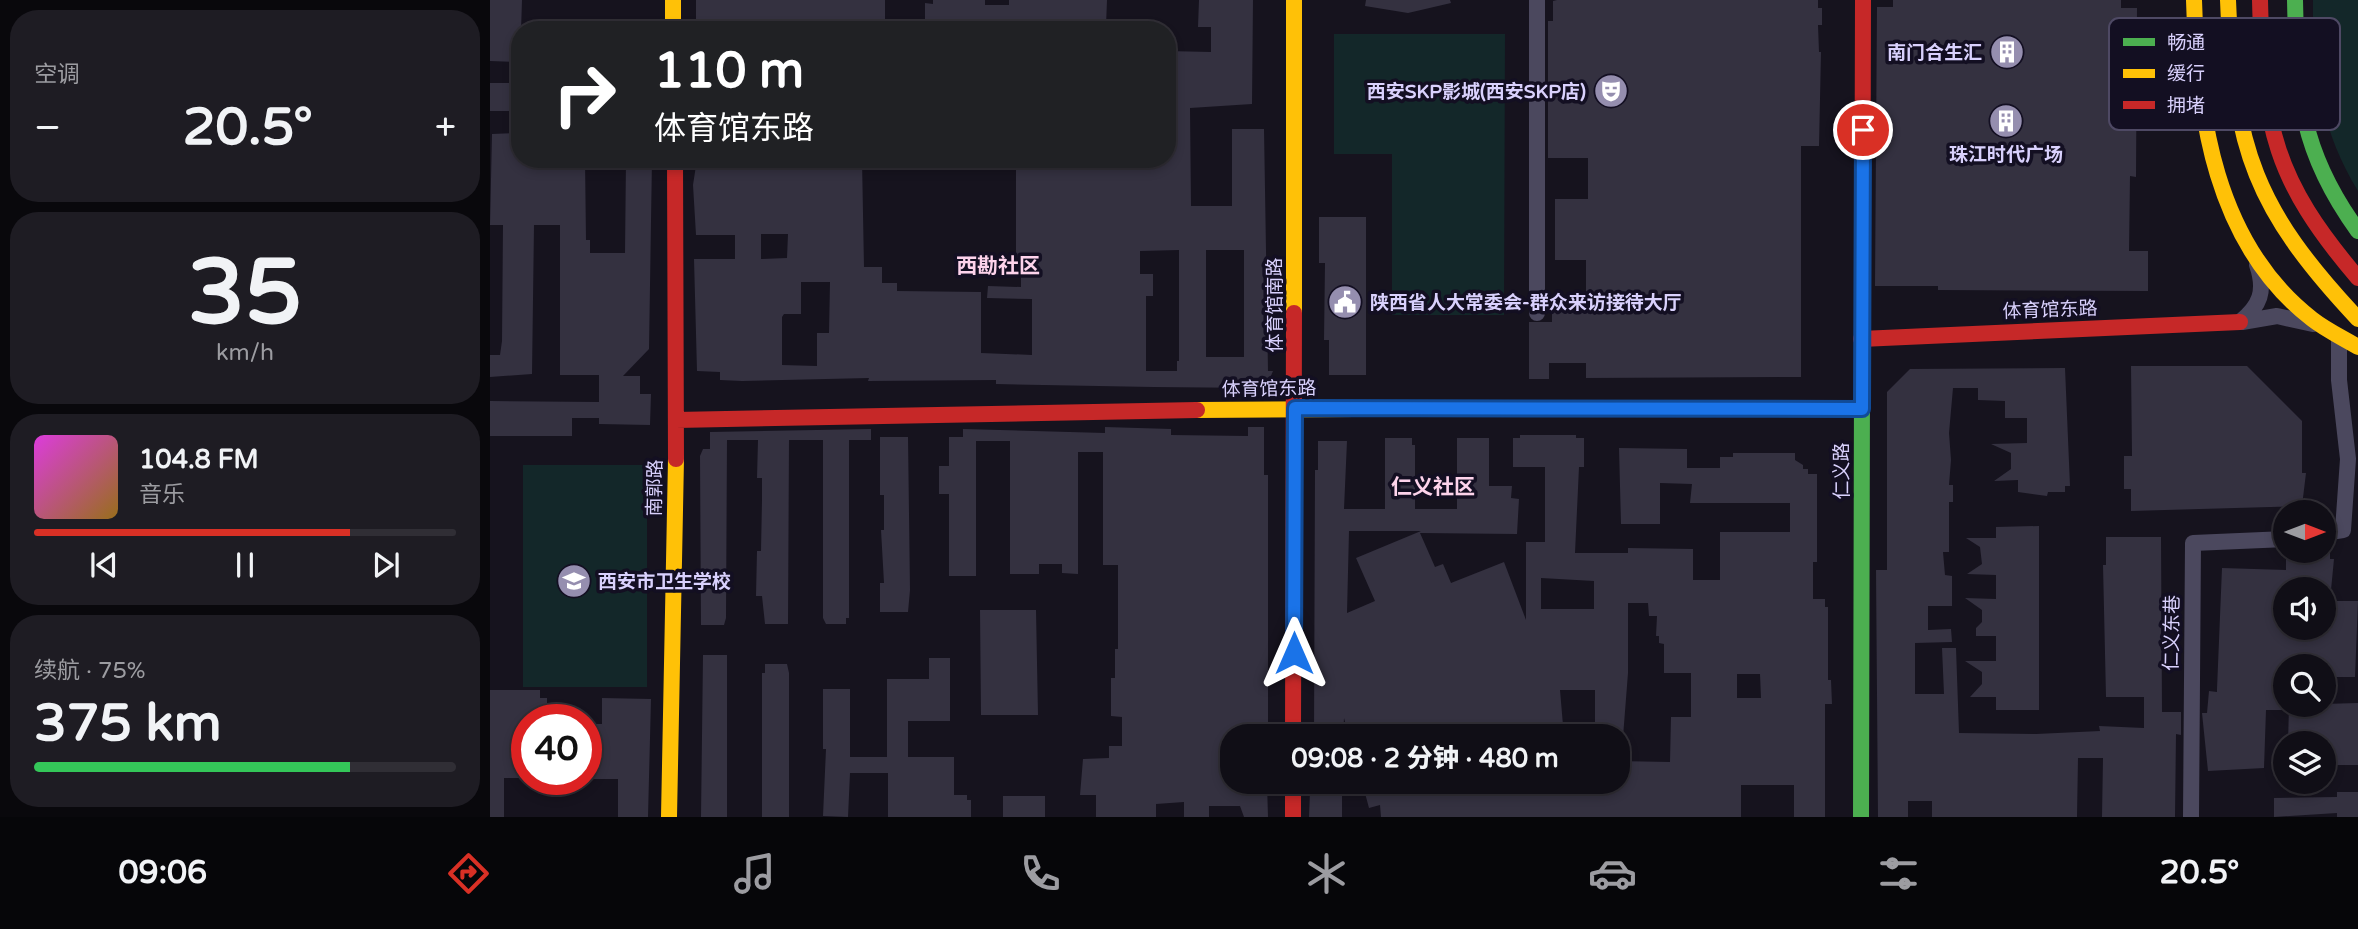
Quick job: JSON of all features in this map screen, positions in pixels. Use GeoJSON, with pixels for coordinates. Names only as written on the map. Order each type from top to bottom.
{"type":"FeatureCollection","features":[{"type":"Feature","properties":{"kind":"street"},"geometry":{"type":"LineString","coordinates":[[673,0],[673,21]]}},
{"type":"Feature","properties":{"kind":"street","name":"体育馆南路"},"geometry":{"type":"LineString","coordinates":[[1293,724],[1294,0]]}},
{"type":"Feature","properties":{"kind":"street"},"geometry":{"type":"LineString","coordinates":[[1537,0],[1537,313]]}},
{"type":"Feature","properties":{"kind":"street","name":"仁义路"},"geometry":{"type":"LineString","coordinates":[[1861,817],[1863,0]]}},
{"type":"Feature","properties":{"kind":"street"},"geometry":{"type":"LineString","coordinates":[[2194,0],[2194,18]]}},
{"type":"Feature","properties":{"kind":"street"},"geometry":{"type":"LineString","coordinates":[[2228,0],[2229,18]]}},
{"type":"Feature","properties":{"kind":"street"},"geometry":{"type":"LineString","coordinates":[[2260,0],[2260,18]]}},
{"type":"Feature","properties":{"kind":"street"},"geometry":{"type":"LineString","coordinates":[[2295,0],[2295,18]]}},
{"type":"Feature","properties":{"kind":"street"},"geometry":{"type":"LineString","coordinates":[[2204,130],[2225,202],[2253,253],[2288,299],[2316,324],[2358,347]]}},
{"type":"Feature","properties":{"kind":"street"},"geometry":{"type":"LineString","coordinates":[[2241,130],[2255,179],[2284,233],[2307,265],[2358,318]]}},
{"type":"Feature","properties":{"kind":"street"},"geometry":{"type":"LineString","coordinates":[[2270,130],[2292,191],[2312,223],[2358,278]]}},
{"type":"Feature","properties":{"kind":"street"},"geometry":{"type":"LineString","coordinates":[[2303,130],[2324,185],[2358,231]]}},
{"type":"Feature","properties":{"kind":"street","name":"南郭路"},"geometry":{"type":"LineString","coordinates":[[669,817],[676,420],[675,168]]}},
{"type":"Feature","properties":{"kind":"street"},"geometry":{"type":"LineString","coordinates":[[2240,322],[2256,309],[2260,300],[2260,272],[2253,253]]}},
{"type":"Feature","properties":{"kind":"street"},"geometry":{"type":"LineString","coordinates":[[2240,322],[2277,316],[2316,324]]}},
{"type":"Feature","properties":{"kind":"street","name":"体育馆东路"},"geometry":{"type":"LineString","coordinates":[[1861,339],[2240,322]]}},
{"type":"Feature","properties":{"kind":"street"},"geometry":{"type":"LineString","coordinates":[[2336,531],[2343,530],[2348,459],[2339,380],[2339,338]]}},
{"type":"Feature","properties":{"kind":"street","name":"体育馆东路"},"geometry":{"type":"LineString","coordinates":[[676,420],[1295,408],[1862,409]]}},
{"type":"Feature","properties":{"kind":"street","name":"仁义东巷"},"geometry":{"type":"LineString","coordinates":[[2191,817],[2193,542],[2273,539]]}},
{"type":"Feature","properties":{"kind":"street"},"geometry":{"type":"LineString","coordinates":[[1293,794],[1293,817]]}},
{"type":"Feature","properties":{"kind":"green space"},"geometry":{"type":"Polygon","coordinates":[[[2313,0],[2358,0],[2358,191],[2345,168],[2330,130],[2340,130],[2340,18],[2313,18],[2313,0]]]}},
{"type":"Feature","properties":{"kind":"green space"},"geometry":{"type":"Polygon","coordinates":[[[1334,34],[1505,34],[1504,315],[1392,315],[1392,154],[1334,154],[1334,34]]]}},
{"type":"Feature","properties":{"kind":"green space"},"geometry":{"type":"Polygon","coordinates":[[[523,465],[647,465],[647,687],[523,687],[523,465]]]}},
{"type":"Feature","properties":{"kind":"building"},"geometry":{"type":"Polygon","coordinates":[[[490,0],[522,0],[521,21],[511,21],[511,62],[490,61],[490,0]]]}},
{"type":"Feature","properties":{"kind":"building"},"geometry":{"type":"Polygon","coordinates":[[[696,0],[885,0],[885,21],[696,21],[696,0]]]}},
{"type":"Feature","properties":{"kind":"building"},"geometry":{"type":"Polygon","coordinates":[[[933,0],[985,0],[985,5],[1009,5],[1009,0],[1107,0],[1106,21],[925,21],[925,3],[933,4],[933,0]]]}},
{"type":"Feature","properties":{"kind":"building"},"geometry":{"type":"Polygon","coordinates":[[[1199,0],[1253,0],[1252,104],[1190,108],[1191,206],[1232,206],[1232,129],[1264,129],[1268,371],[1273,371],[1267,385],[1260,388],[1153,387],[996,384],[996,380],[868,381],[869,378],[742,381],[720,380],[720,372],[697,371],[694,259],[735,259],[735,235],[696,235],[693,185],[696,168],[862,168],[864,267],[882,267],[882,283],[897,283],[897,291],[981,292],[981,353],[1032,355],[1032,299],[987,298],[988,286],[1021,287],[1021,264],[1016,264],[1016,168],[1176,168],[1176,51],[1211,52],[1211,27],[1198,27],[1199,0]],[[761,234],[761,259],[787,258],[788,234],[761,234]],[[1179,250],[1140,251],[1140,274],[1153,274],[1153,296],[1146,296],[1146,371],[1177,371],[1179,250]],[[1206,250],[1206,357],[1244,357],[1244,250],[1206,250]],[[801,282],[801,314],[784,314],[782,317],[782,365],[817,366],[817,333],[829,333],[830,282],[801,282]]]}},
{"type":"Feature","properties":{"kind":"building"},"geometry":{"type":"Polygon","coordinates":[[[1366,0],[1450,0],[1451,3],[1408,13],[1365,6],[1366,0]]]}},
{"type":"Feature","properties":{"kind":"building"},"geometry":{"type":"Polygon","coordinates":[[[1818,0],[1818,8],[1822,8],[1822,25],[1818,25],[1821,52],[1819,146],[1801,146],[1801,377],[1586,378],[1586,363],[1549,363],[1549,379],[1529,379],[1529,322],[1552,322],[1552,300],[1586,300],[1586,260],[1555,260],[1555,199],[1588,199],[1588,158],[1548,158],[1548,21],[1553,21],[1553,1],[1818,0]]]}},
{"type":"Feature","properties":{"kind":"building"},"geometry":{"type":"Polygon","coordinates":[[[1893,0],[2121,0],[2121,8],[2137,8],[2137,18],[2109,18],[2109,130],[2136,130],[2136,177],[2130,176],[2129,251],[2148,251],[2148,291],[1938,290],[1938,286],[1875,286],[1877,7],[1893,7],[1893,0]]]}},
{"type":"Feature","properties":{"kind":"building"},"geometry":{"type":"Polygon","coordinates":[[[490,83],[511,83],[511,111],[490,111],[490,83]]]}},
{"type":"Feature","properties":{"kind":"building"},"geometry":{"type":"Polygon","coordinates":[[[511,133],[511,168],[585,168],[586,240],[590,240],[590,253],[625,253],[626,168],[652,168],[649,349],[623,376],[640,376],[640,394],[651,394],[650,425],[599,424],[599,418],[572,418],[572,436],[490,436],[490,401],[599,402],[599,375],[560,375],[560,225],[534,225],[532,374],[490,377],[490,355],[500,355],[502,341],[503,225],[490,225],[492,134],[511,133]]]}},
{"type":"Feature","properties":{"kind":"building","name":"陕西省人大常委会-群众来访接待大厅"},"geometry":{"type":"Polygon","coordinates":[[[1319,217],[1366,217],[1366,375],[1329,375],[1329,340],[1324,340],[1325,263],[1319,263],[1319,217]]]}},
{"type":"Feature","properties":{"kind":"building"},"geometry":{"type":"Polygon","coordinates":[[[2131,366],[2247,366],[2302,421],[2302,473],[2306,473],[2303,500],[2273,500],[2273,507],[2131,511],[2131,489],[2124,489],[2124,456],[2132,456],[2131,366]]]}},
{"type":"Feature","properties":{"kind":"building"},"geometry":{"type":"Polygon","coordinates":[[[2065,368],[2070,486],[2065,486],[2065,492],[2048,492],[2047,496],[2018,492],[2018,480],[1994,481],[2011,469],[2011,453],[1991,444],[2027,443],[2027,418],[2005,418],[2005,401],[1978,400],[1978,388],[1953,388],[1949,433],[1949,485],[1953,485],[1953,502],[1949,502],[1949,552],[1943,552],[1945,575],[1952,576],[1952,606],[1928,606],[1928,630],[1951,629],[1952,642],[1915,643],[1915,694],[1944,694],[1942,648],[1956,648],[1959,733],[2100,731],[2099,726],[2144,728],[2144,697],[2106,697],[2103,565],[2106,565],[2106,537],[2161,537],[2162,712],[2181,712],[2181,735],[2176,734],[2175,817],[2102,817],[2103,758],[2078,758],[2077,817],[1932,817],[1932,801],[1908,801],[1908,817],[1878,817],[1876,570],[1887,570],[1887,392],[1910,369],[2065,368]]]}},
{"type":"Feature","properties":{"kind":"building"},"geometry":{"type":"Polygon","coordinates":[[[1105,427],[1171,429],[1171,435],[1248,436],[1248,427],[1264,427],[1264,475],[1268,475],[1268,724],[1220,724],[1220,794],[1267,794],[1268,817],[1244,817],[1240,806],[1209,806],[1209,817],[1184,817],[1184,802],[1156,804],[1156,817],[1096,817],[1096,795],[1080,795],[1083,759],[1109,758],[1109,746],[1122,746],[1122,717],[1111,716],[1111,678],[1115,678],[1115,649],[1118,649],[1118,565],[1103,565],[1103,452],[1078,452],[1078,574],[1062,573],[1062,564],[1039,564],[1039,574],[1010,574],[1010,441],[976,441],[976,576],[949,576],[949,494],[939,494],[939,466],[949,466],[949,437],[963,437],[963,429],[1105,433],[1105,427]]]}},
{"type":"Feature","properties":{"kind":"building"},"geometry":{"type":"Polygon","coordinates":[[[871,429],[871,440],[849,440],[849,618],[846,618],[846,624],[826,624],[823,618],[823,440],[789,440],[788,624],[765,624],[762,596],[756,596],[757,551],[761,551],[762,500],[762,478],[757,478],[758,440],[727,440],[726,618],[724,625],[701,625],[700,456],[703,449],[710,449],[710,432],[871,429]]]}},
{"type":"Feature","properties":{"kind":"building"},"geometry":{"type":"Polygon","coordinates":[[[1520,435],[1576,435],[1576,438],[1584,438],[1584,467],[1579,467],[1575,553],[1628,553],[1628,548],[1693,549],[1693,580],[1720,580],[1720,532],[1790,532],[1790,503],[1690,503],[1692,484],[1660,483],[1660,524],[1621,524],[1619,448],[1687,449],[1687,468],[1720,468],[1720,457],[1733,457],[1733,453],[1795,453],[1795,460],[1803,465],[1803,469],[1808,469],[1808,474],[1817,474],[1817,562],[1813,562],[1813,599],[1825,599],[1825,607],[1828,607],[1828,680],[1831,680],[1832,704],[1825,704],[1825,817],[1794,817],[1794,785],[1741,785],[1741,817],[1381,817],[1380,805],[1369,808],[1365,794],[1630,794],[1630,761],[1670,762],[1671,717],[1691,717],[1691,673],[1664,673],[1664,644],[1659,643],[1659,636],[1656,636],[1657,616],[1649,616],[1648,603],[1628,603],[1628,673],[1624,724],[1595,724],[1595,690],[1560,690],[1563,724],[1346,724],[1344,718],[1344,724],[1314,724],[1315,470],[1318,470],[1318,441],[1347,441],[1344,509],[1385,509],[1385,438],[1412,438],[1412,445],[1415,445],[1415,509],[1457,509],[1457,438],[1489,438],[1489,486],[1512,486],[1511,498],[1519,499],[1517,534],[1420,533],[1435,567],[1443,564],[1451,583],[1504,562],[1526,620],[1526,542],[1545,542],[1545,467],[1513,467],[1513,438],[1520,438],[1520,435]],[[1349,531],[1347,613],[1375,601],[1356,558],[1421,531],[1349,531]],[[1541,578],[1541,609],[1594,609],[1594,581],[1541,578]],[[1737,674],[1737,698],[1761,698],[1760,674],[1737,674]]]}},
{"type":"Feature","properties":{"kind":"building"},"geometry":{"type":"Polygon","coordinates":[[[880,437],[908,437],[908,612],[880,612],[880,583],[884,583],[881,530],[884,530],[884,495],[880,495],[880,437]]]}},
{"type":"Feature","properties":{"kind":"building"},"geometry":{"type":"Polygon","coordinates":[[[2039,526],[2039,710],[1996,710],[1996,697],[1970,697],[1982,684],[1982,672],[1965,661],[1996,661],[1996,636],[1976,636],[1976,628],[1982,622],[1982,610],[1965,598],[1996,599],[1996,575],[1967,574],[1982,564],[1980,547],[1966,538],[1996,538],[1996,527],[2039,526]]]}},
{"type":"Feature","properties":{"kind":"building"},"geometry":{"type":"Polygon","coordinates":[[[2286,564],[2334,564],[2332,577],[2273,577],[2273,640],[2336,640],[2336,601],[2358,601],[2355,677],[2336,677],[2336,654],[2273,654],[2273,710],[2266,710],[2264,768],[2208,771],[2202,713],[2207,713],[2209,691],[2217,692],[2222,568],[2286,570],[2286,564]]]}},
{"type":"Feature","properties":{"kind":"building"},"geometry":{"type":"Polygon","coordinates":[[[980,610],[1036,610],[1038,715],[981,715],[980,610]]]}},
{"type":"Feature","properties":{"kind":"building"},"geometry":{"type":"Polygon","coordinates":[[[703,655],[727,655],[727,817],[701,817],[703,655]]]}},
{"type":"Feature","properties":{"kind":"building"},"geometry":{"type":"Polygon","coordinates":[[[929,658],[950,658],[950,721],[908,721],[908,757],[954,757],[954,795],[967,795],[967,800],[971,800],[971,817],[888,817],[888,773],[850,773],[848,817],[823,816],[826,749],[823,749],[823,689],[850,689],[850,757],[887,757],[887,679],[929,679],[929,658]]]}},
{"type":"Feature","properties":{"kind":"building"},"geometry":{"type":"Polygon","coordinates":[[[765,664],[787,664],[789,673],[789,817],[762,817],[762,673],[765,673],[765,664]]]}},
{"type":"Feature","properties":{"kind":"building"},"geometry":{"type":"Polygon","coordinates":[[[490,690],[540,690],[540,698],[547,698],[547,704],[511,704],[511,778],[504,778],[504,817],[490,817],[490,690]]]}},
{"type":"Feature","properties":{"kind":"building"},"geometry":{"type":"Polygon","coordinates":[[[602,698],[651,699],[648,817],[618,817],[618,779],[602,779],[602,698]]]}},
{"type":"Feature","properties":{"kind":"building"},"geometry":{"type":"Polygon","coordinates":[[[2358,703],[2358,765],[2336,765],[2336,731],[2288,731],[2289,717],[2336,717],[2336,704],[2358,703]]]}},
{"type":"Feature","properties":{"kind":"building"},"geometry":{"type":"Polygon","coordinates":[[[2337,792],[2358,792],[2358,817],[2337,817],[2337,813],[2274,817],[2274,798],[2337,797],[2337,792]]]}},
{"type":"Feature","properties":{"kind":"building"},"geometry":{"type":"Polygon","coordinates":[[[1310,794],[1342,794],[1342,817],[1309,817],[1310,794]]]}},
{"type":"Feature","properties":{"kind":"building"},"geometry":{"type":"Polygon","coordinates":[[[1003,796],[1045,796],[1045,817],[1003,817],[1003,796]]]}},
{"type":"Feature","properties":{"kind":"traffic: fast"},"geometry":{"type":"LineString","coordinates":[[2295,0],[2296,18]]}},
{"type":"Feature","properties":{"kind":"traffic: fast"},"geometry":{"type":"LineString","coordinates":[[2307,130],[2324,175],[2358,231]]}},
{"type":"Feature","properties":{"kind":"traffic: fast"},"geometry":{"type":"LineString","coordinates":[[1861,817],[1862,382]]}},
{"type":"Feature","properties":{"kind":"traffic: fast"},"geometry":{"type":"LineString","coordinates":[[1545,408],[1862,409]]}},
{"type":"Feature","properties":{"kind":"traffic: slow"},"geometry":{"type":"LineString","coordinates":[[673,0],[673,21]]}},
{"type":"Feature","properties":{"kind":"traffic: slow"},"geometry":{"type":"LineString","coordinates":[[1294,0],[1294,313]]}},
{"type":"Feature","properties":{"kind":"traffic: slow"},"geometry":{"type":"LineString","coordinates":[[2194,0],[2195,18]]}},
{"type":"Feature","properties":{"kind":"traffic: slow"},"geometry":{"type":"LineString","coordinates":[[2228,0],[2229,18]]}},
{"type":"Feature","properties":{"kind":"traffic: slow"},"geometry":{"type":"LineString","coordinates":[[2207,130],[2218,174],[2233,215],[2253,254],[2279,288],[2312,319],[2358,347]]}},
{"type":"Feature","properties":{"kind":"traffic: slow"},"geometry":{"type":"LineString","coordinates":[[2243,130],[2257,174],[2273,209],[2295,244],[2358,319]]}},
{"type":"Feature","properties":{"kind":"traffic: slow"},"geometry":{"type":"LineString","coordinates":[[1197,410],[1545,408]]}},
{"type":"Feature","properties":{"kind":"traffic: slow"},"geometry":{"type":"LineString","coordinates":[[669,817],[676,459]]}},
{"type":"Feature","properties":{"kind":"traffic: jam"},"geometry":{"type":"LineString","coordinates":[[1862,382],[1863,0]]}},
{"type":"Feature","properties":{"kind":"traffic: jam"},"geometry":{"type":"LineString","coordinates":[[2260,0],[2261,18]]}},
{"type":"Feature","properties":{"kind":"traffic: jam"},"geometry":{"type":"LineString","coordinates":[[2273,130],[2291,180],[2308,211],[2358,278]]}},
{"type":"Feature","properties":{"kind":"traffic: jam"},"geometry":{"type":"LineString","coordinates":[[675,168],[676,459]]}},
{"type":"Feature","properties":{"kind":"traffic: jam"},"geometry":{"type":"LineString","coordinates":[[1293,724],[1294,313]]}},
{"type":"Feature","properties":{"kind":"traffic: jam"},"geometry":{"type":"LineString","coordinates":[[1861,339],[2240,322]]}},
{"type":"Feature","properties":{"kind":"traffic: jam"},"geometry":{"type":"LineString","coordinates":[[676,420],[1197,410]]}},
{"type":"Feature","properties":{"kind":"traffic: jam"},"geometry":{"type":"LineString","coordinates":[[1293,794],[1293,817]]}},
{"type":"Feature","properties":{"kind":"place","name":"南门合生汇"},"geometry":{"type":"Point","coordinates":[2007,52]}},
{"type":"Feature","properties":{"kind":"place","name":"西安SKP影城(西安SKP店)"},"geometry":{"type":"Point","coordinates":[1611,91]}},
{"type":"Feature","properties":{"kind":"place","name":"珠江时代广场"},"geometry":{"type":"Point","coordinates":[2006,121]}},
{"type":"Feature","properties":{"kind":"place","name":"陕西省人大常委会-群众来访接待大厅"},"geometry":{"type":"Point","coordinates":[1345,302]}},
{"type":"Feature","properties":{"kind":"place","name":"西安市卫生学校"},"geometry":{"type":"Point","coordinates":[574,581]}},
{"type":"Feature","properties":{"kind":"district","name":"西勘社区"},"geometry":{"type":"Point","coordinates":[998,266]}},
{"type":"Feature","properties":{"kind":"district","name":"仁义社区"},"geometry":{"type":"Point","coordinates":[1433,487]}},
{"type":"Feature","properties":{"kind":"route"},"geometry":{"type":"LineString","coordinates":[[1294,653],[1295,408],[1862,409],[1863,130]]}}]}
